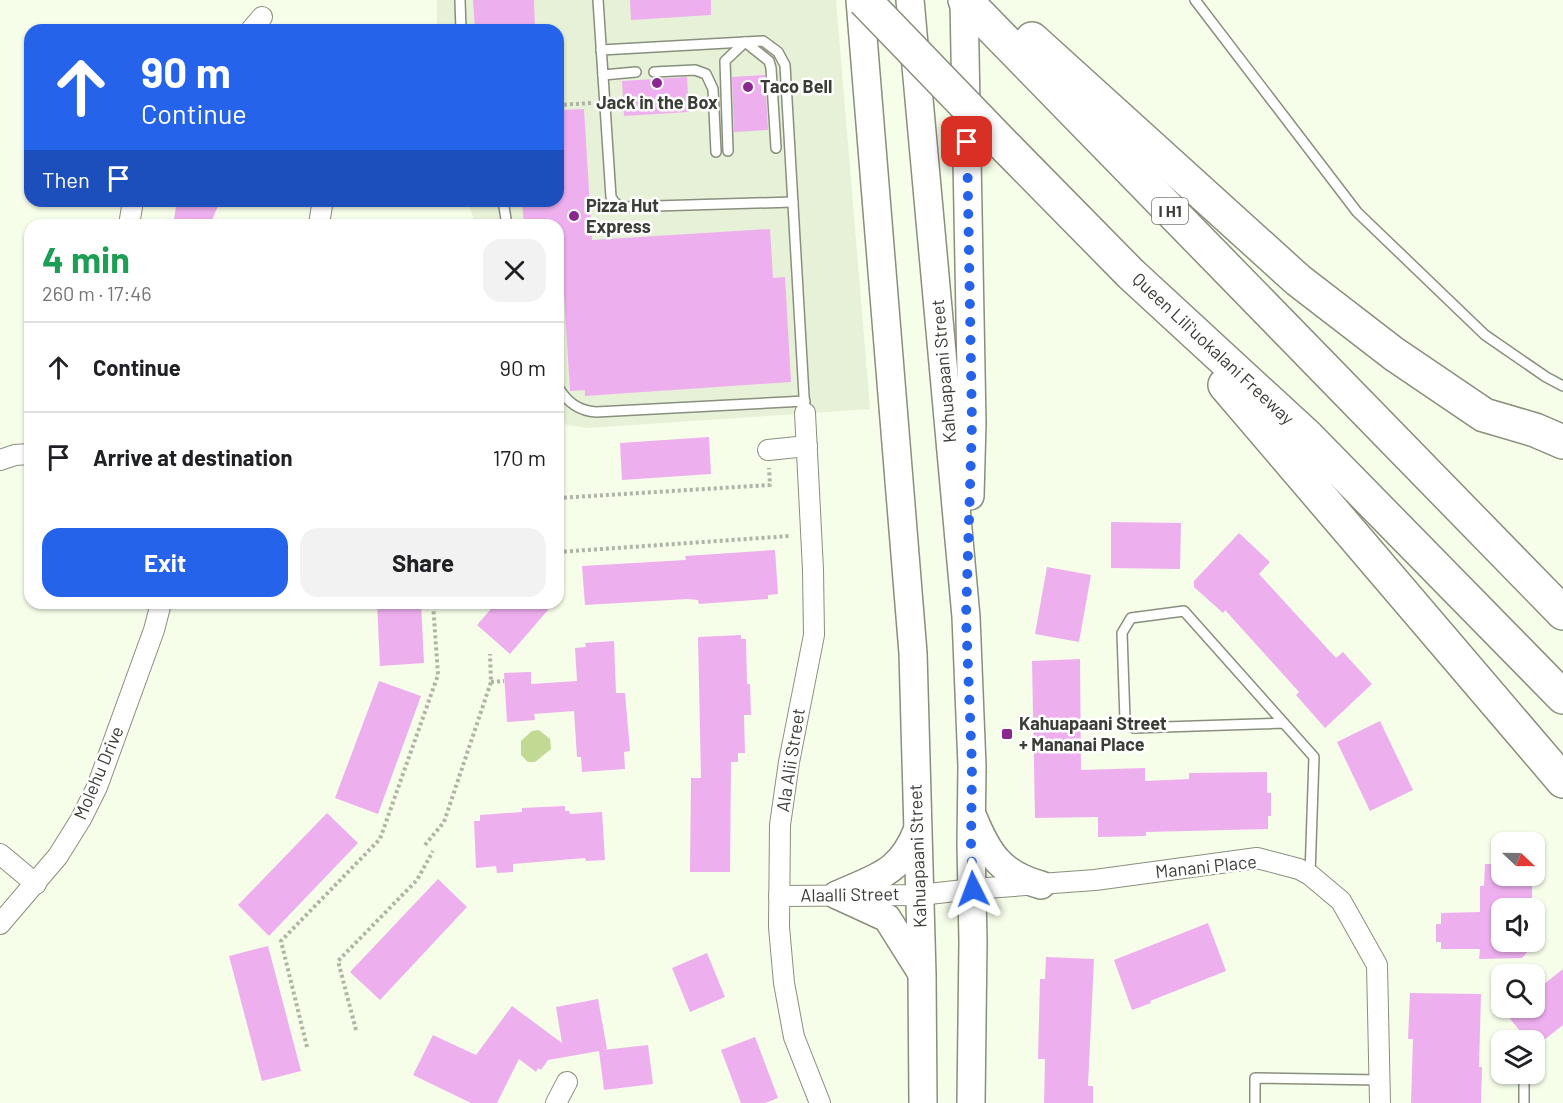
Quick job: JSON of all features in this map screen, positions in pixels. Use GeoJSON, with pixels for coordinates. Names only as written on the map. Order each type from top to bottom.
{"type":"FeatureCollection","features":[{"type":"Feature","properties":{"kind":"highway","name":"Queen Liliʻuokalani Freeway"},"geometry":{"type":"LineString","coordinates":[[862,0],[1131,274],[1308,437],[1563,697]]}},
{"type":"Feature","properties":{"kind":"highway","name":"I H1"},"geometry":{"type":"LineString","coordinates":[[965,0],[1563,613]]}},
{"type":"Feature","properties":{"kind":"highway"},"geometry":{"type":"LineString","coordinates":[[988,0],[1298,280],[1394,354],[1484,415],[1535,430],[1563,442]]}},
{"type":"Feature","properties":{"kind":"highway"},"geometry":{"type":"LineString","coordinates":[[1131,274],[1563,781]]}},
{"type":"Feature","properties":{"kind":"main road","name":"Kahuapaani Street"},"geometry":{"type":"LineString","coordinates":[[862,0],[913,653],[922,974],[923,1103]]}},
{"type":"Feature","properties":{"kind":"main road","name":"Kahuapaani Street"},"geometry":{"type":"LineString","coordinates":[[910,0],[966,617],[972,766],[971,1103]]}},
{"type":"Feature","properties":{"kind":"main road"},"geometry":{"type":"LineString","coordinates":[[965,0],[972,423],[966,617]]}},
{"type":"Feature","properties":{"kind":"main road"},"geometry":{"type":"LineString","coordinates":[[972,813],[984,843],[1011,874],[1022,880],[1041,885]]}},
{"type":"Feature","properties":{"kind":"main road"},"geometry":{"type":"LineString","coordinates":[[837,895],[892,870],[910,849],[917,831]]}},
{"type":"Feature","properties":{"kind":"main road"},"geometry":{"type":"LineString","coordinates":[[837,895],[887,918],[922,974]]}},
{"type":"Feature","properties":{"kind":"street","name":"Ala Alii Street"},"geometry":{"type":"LineString","coordinates":[[805,407],[814,635],[789,762],[782,814],[779,896],[782,961],[789,1012],[794,1037],[820,1103]]}},
{"type":"Feature","properties":{"kind":"street"},"geometry":{"type":"LineString","coordinates":[[768,457],[807,446]]}},
{"type":"Feature","properties":{"kind":"street"},"geometry":{"type":"LineString","coordinates":[[0,460],[24,454]]}},
{"type":"Feature","properties":{"kind":"street","name":"Molehu Drive"},"geometry":{"type":"LineString","coordinates":[[0,924],[58,856],[97,787],[154,630],[159,609]]}},
{"type":"Feature","properties":{"kind":"street"},"geometry":{"type":"LineString","coordinates":[[0,854],[36,884]]}},
{"type":"Feature","properties":{"kind":"street","name":"Manani Place"},"geometry":{"type":"LineString","coordinates":[[920,895],[1095,880],[1257,858],[1299,869],[1310,875],[1341,901],[1377,965],[1380,1103]]}},
{"type":"Feature","properties":{"kind":"street","name":"Alaalli Street"},"geometry":{"type":"LineString","coordinates":[[779,896],[920,895]]}},
{"type":"Feature","properties":{"kind":"street"},"geometry":{"type":"LineString","coordinates":[[556,1103],[567,1082]]}},
{"type":"Feature","properties":{"kind":"lane"},"geometry":{"type":"LineString","coordinates":[[460,0],[461,24]]}},
{"type":"Feature","properties":{"kind":"lane"},"geometry":{"type":"LineString","coordinates":[[598,0],[611,197],[615,203],[622,207],[793,202]]}},
{"type":"Feature","properties":{"kind":"lane"},"geometry":{"type":"LineString","coordinates":[[1195,0],[1357,212],[1485,335],[1563,386]]}},
{"type":"Feature","properties":{"kind":"lane"},"geometry":{"type":"LineString","coordinates":[[564,397],[584,411],[805,407],[785,65],[778,52],[763,41],[601,50]]}},
{"type":"Feature","properties":{"kind":"lane"},"geometry":{"type":"LineString","coordinates":[[722,42],[728,152]]}},
{"type":"Feature","properties":{"kind":"lane"},"geometry":{"type":"LineString","coordinates":[[724,61],[746,42]]}},
{"type":"Feature","properties":{"kind":"lane"},"geometry":{"type":"LineString","coordinates":[[746,42],[769,61],[771,68],[776,148]]}},
{"type":"Feature","properties":{"kind":"lane"},"geometry":{"type":"LineString","coordinates":[[654,72],[695,70],[706,74],[713,89],[716,152]]}},
{"type":"Feature","properties":{"kind":"lane"},"geometry":{"type":"LineString","coordinates":[[603,75],[636,72]]}},
{"type":"Feature","properties":{"kind":"lane"},"geometry":{"type":"LineString","coordinates":[[1284,723],[1134,728],[1125,720],[1124,709],[1122,633],[1131,618],[1184,611],[1284,723],[1314,757],[1310,875]]}},
{"type":"Feature","properties":{"kind":"lane"},"geometry":{"type":"LineString","coordinates":[[1255,1103],[1256,1078],[1380,1080]]}},
{"type":"Feature","properties":{"kind":"lane"},"geometry":{"type":"LineString","coordinates":[[1524,1084],[1524,1103]]}},
{"type":"Feature","properties":{"kind":"path"},"geometry":{"type":"LineString","coordinates":[[564,105],[604,102]]}},
{"type":"Feature","properties":{"kind":"path"},"geometry":{"type":"LineString","coordinates":[[564,498],[770,485],[768,457]]}},
{"type":"Feature","properties":{"kind":"path"},"geometry":{"type":"LineString","coordinates":[[564,552],[790,536]]}},
{"type":"Feature","properties":{"kind":"path"},"geometry":{"type":"LineString","coordinates":[[307,1047],[280,941],[380,839],[438,675],[433,609]]}},
{"type":"Feature","properties":{"kind":"path"},"geometry":{"type":"LineString","coordinates":[[425,846],[444,822],[491,682],[490,654]]}},
{"type":"Feature","properties":{"kind":"path"},"geometry":{"type":"LineString","coordinates":[[491,682],[504,681]]}},
{"type":"Feature","properties":{"kind":"path"},"geometry":{"type":"LineString","coordinates":[[356,1030],[338,961],[417,880],[433,851]]}},
{"type":"Feature","properties":{"kind":"shaded area"},"geometry":{"type":"Polygon","coordinates":[[[437,0],[836,0],[870,409],[588,428],[567,425],[564,422],[564,219],[473,219],[470,207],[564,207],[564,24],[437,24],[437,0]]]}},
{"type":"Feature","properties":{"kind":"green space"},"geometry":{"type":"Polygon","coordinates":[[[539,730],[550,739],[551,749],[535,762],[528,762],[521,755],[521,741],[532,731],[539,730]]]}},
{"type":"Feature","properties":{"kind":"building"},"geometry":{"type":"Polygon","coordinates":[[[473,0],[534,0],[535,24],[475,24],[473,0]]]}},
{"type":"Feature","properties":{"kind":"building"},"geometry":{"type":"Polygon","coordinates":[[[630,0],[711,0],[711,15],[631,20],[630,0]]]}},
{"type":"Feature","properties":{"kind":"building"},"geometry":{"type":"Polygon","coordinates":[[[765,75],[768,130],[734,132],[732,77],[765,75]]]}},
{"type":"Feature","properties":{"kind":"building"},"geometry":{"type":"Polygon","coordinates":[[[687,77],[689,112],[624,116],[622,81],[687,77]]]}},
{"type":"Feature","properties":{"kind":"building"},"geometry":{"type":"Polygon","coordinates":[[[584,109],[592,240],[770,229],[773,278],[785,277],[791,382],[585,396],[585,390],[570,391],[564,293],[564,219],[524,219],[522,207],[564,207],[564,110],[584,109]]]}},
{"type":"Feature","properties":{"kind":"building"},"geometry":{"type":"Polygon","coordinates":[[[176,207],[218,207],[212,219],[174,219],[176,207]]]}},
{"type":"Feature","properties":{"kind":"building"},"geometry":{"type":"Polygon","coordinates":[[[709,437],[711,474],[622,480],[620,443],[709,437]]]}},
{"type":"Feature","properties":{"kind":"building"},"geometry":{"type":"Polygon","coordinates":[[[1111,522],[1181,523],[1180,569],[1111,568],[1111,522]]]}},
{"type":"Feature","properties":{"kind":"building"},"geometry":{"type":"Polygon","coordinates":[[[1239,533],[1270,562],[1259,574],[1336,658],[1343,652],[1372,684],[1325,728],[1296,695],[1299,692],[1225,610],[1223,613],[1194,587],[1194,581],[1239,533]]]}},
{"type":"Feature","properties":{"kind":"building"},"geometry":{"type":"Polygon","coordinates":[[[775,550],[778,594],[768,595],[768,599],[699,604],[698,600],[688,599],[585,605],[582,566],[686,560],[685,556],[775,550]]]}},
{"type":"Feature","properties":{"kind":"building"},"geometry":{"type":"Polygon","coordinates":[[[1047,567],[1091,575],[1079,642],[1035,634],[1047,567]]]}},
{"type":"Feature","properties":{"kind":"building"},"geometry":{"type":"Polygon","coordinates":[[[377,609],[421,609],[424,663],[380,666],[377,609]]]}},
{"type":"Feature","properties":{"kind":"building"},"geometry":{"type":"Polygon","coordinates":[[[491,609],[549,609],[510,654],[477,625],[491,609]]]}},
{"type":"Feature","properties":{"kind":"building"},"geometry":{"type":"Polygon","coordinates":[[[741,635],[741,639],[746,639],[747,684],[750,684],[751,715],[744,715],[745,753],[738,753],[738,762],[731,762],[730,872],[690,872],[691,778],[701,778],[698,637],[741,635]]]}},
{"type":"Feature","properties":{"kind":"building"},"geometry":{"type":"Polygon","coordinates":[[[614,641],[616,693],[625,693],[630,751],[624,752],[625,769],[582,772],[581,757],[577,757],[574,711],[534,714],[535,720],[507,722],[504,673],[531,672],[531,684],[577,681],[575,648],[586,647],[585,643],[614,641]]]}},
{"type":"Feature","properties":{"kind":"building"},"geometry":{"type":"Polygon","coordinates":[[[1080,659],[1081,770],[1145,768],[1145,781],[1189,779],[1189,773],[1267,772],[1267,793],[1271,793],[1271,816],[1268,816],[1268,829],[1146,832],[1146,836],[1098,837],[1098,817],[1035,818],[1032,661],[1080,659]]]}},
{"type":"Feature","properties":{"kind":"building"},"geometry":{"type":"Polygon","coordinates":[[[379,681],[421,696],[378,814],[335,798],[379,681]]]}},
{"type":"Feature","properties":{"kind":"building"},"geometry":{"type":"Polygon","coordinates":[[[1380,721],[1413,790],[1370,811],[1337,742],[1380,721]]]}},
{"type":"Feature","properties":{"kind":"building"},"geometry":{"type":"Polygon","coordinates":[[[565,806],[565,811],[569,811],[570,814],[602,812],[605,860],[586,861],[585,858],[513,864],[513,872],[497,873],[496,866],[476,868],[474,821],[480,821],[480,815],[522,812],[522,808],[565,806]]]}},
{"type":"Feature","properties":{"kind":"building"},"geometry":{"type":"Polygon","coordinates":[[[327,813],[358,843],[269,936],[238,905],[327,813]]]}},
{"type":"Feature","properties":{"kind":"building"},"geometry":{"type":"Polygon","coordinates":[[[1485,864],[1491,864],[1491,886],[1532,886],[1532,898],[1491,898],[1491,952],[1528,952],[1522,958],[1479,959],[1480,949],[1441,949],[1441,942],[1436,942],[1436,924],[1441,924],[1441,913],[1480,912],[1480,886],[1484,886],[1485,864]]]}},
{"type":"Feature","properties":{"kind":"building"},"geometry":{"type":"Polygon","coordinates":[[[438,879],[467,907],[380,1000],[350,972],[438,879]]]}},
{"type":"Feature","properties":{"kind":"building"},"geometry":{"type":"Polygon","coordinates":[[[1208,923],[1226,971],[1132,1010],[1114,960],[1208,923]]]}},
{"type":"Feature","properties":{"kind":"building"},"geometry":{"type":"Polygon","coordinates":[[[268,946],[301,1071],[262,1081],[229,956],[268,946]]]}},
{"type":"Feature","properties":{"kind":"building"},"geometry":{"type":"Polygon","coordinates":[[[707,953],[725,997],[690,1012],[672,968],[707,953]]]}},
{"type":"Feature","properties":{"kind":"building"},"geometry":{"type":"Polygon","coordinates":[[[1046,957],[1094,959],[1088,1086],[1093,1086],[1093,1103],[1044,1103],[1045,1059],[1038,1059],[1040,979],[1045,979],[1046,957]]]}},
{"type":"Feature","properties":{"kind":"building"},"geometry":{"type":"Polygon","coordinates":[[[1563,969],[1563,1025],[1545,1039],[1545,1030],[1519,1030],[1509,1018],[1545,1018],[1545,983],[1563,969]]]}},
{"type":"Feature","properties":{"kind":"building"},"geometry":{"type":"Polygon","coordinates":[[[1410,993],[1481,994],[1479,1067],[1482,1067],[1481,1103],[1411,1103],[1413,1039],[1408,1039],[1410,993]]]}},
{"type":"Feature","properties":{"kind":"building"},"geometry":{"type":"Polygon","coordinates":[[[598,999],[607,1049],[603,1050],[648,1045],[653,1084],[604,1090],[599,1051],[548,1060],[541,1070],[538,1068],[536,1072],[519,1059],[497,1103],[471,1103],[413,1075],[433,1035],[476,1055],[512,1006],[562,1043],[556,1007],[598,999]]]}},
{"type":"Feature","properties":{"kind":"building"},"geometry":{"type":"Polygon","coordinates":[[[755,1037],[778,1098],[765,1103],[741,1103],[721,1050],[755,1037]]]}},
{"type":"Feature","properties":{"kind":"place","name":"Jack in the Box"},"geometry":{"type":"Point","coordinates":[657,83]}},
{"type":"Feature","properties":{"kind":"place","name":"Taco Bell"},"geometry":{"type":"Point","coordinates":[748,87]}},
{"type":"Feature","properties":{"kind":"place","name":"Pizza Hut Express"},"geometry":{"type":"Point","coordinates":[574,216]}},
{"type":"Feature","properties":{"kind":"place","name":"Kahuapaani Street + Mananai Place"},"geometry":{"type":"Point","coordinates":[1007,734]}},
{"type":"Feature","properties":{"kind":"route"},"geometry":{"type":"LineString","coordinates":[[967,142],[972,423],[966,617],[972,766],[973,889]]}}]}
